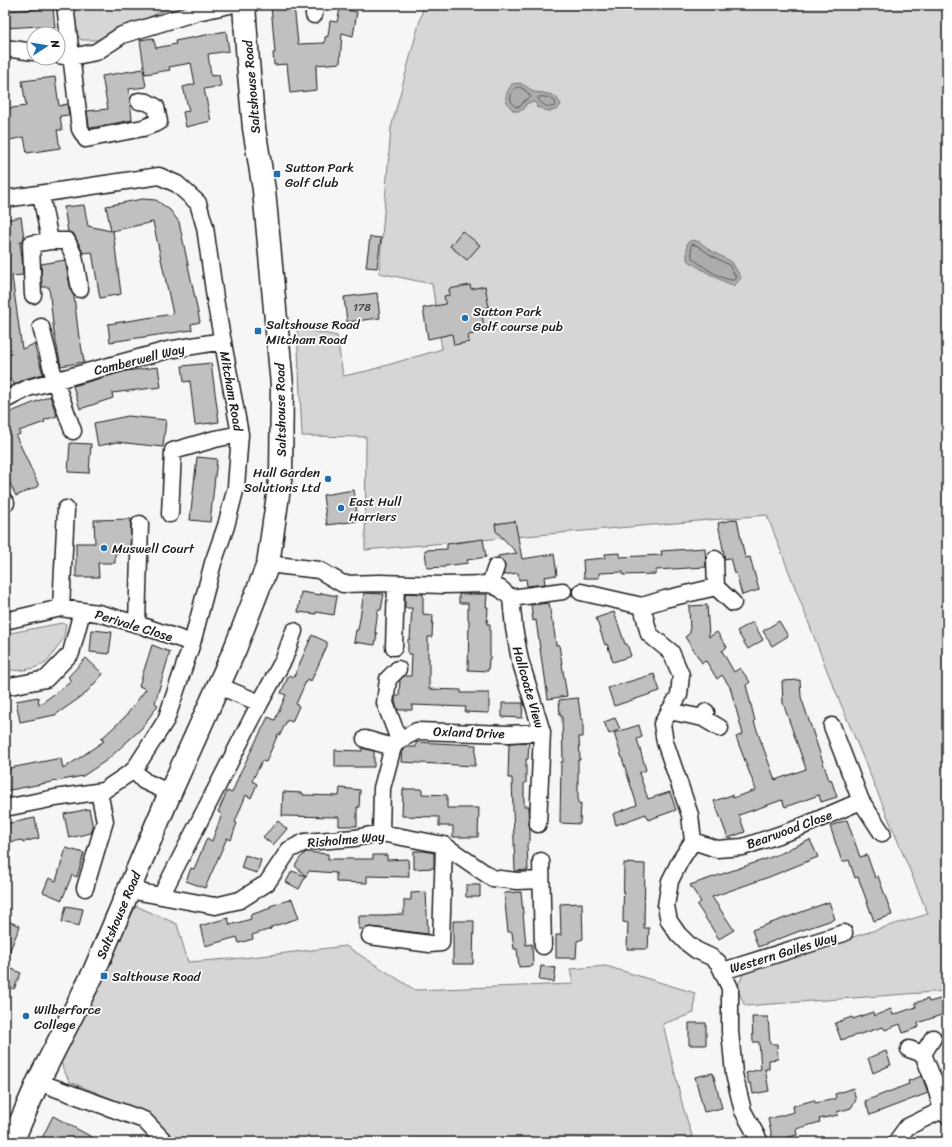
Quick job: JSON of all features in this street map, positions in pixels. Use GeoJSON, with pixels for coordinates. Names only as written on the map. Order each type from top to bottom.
{"type":"FeatureCollection","features":[{"type":"Feature","properties":{"kind":"main road","name":"Saltshouse Road"},"geometry":{"type":"LineString","coordinates":[[12,1142],[38,1082],[93,974],[170,794],[235,649],[268,564],[281,474],[282,385],[264,190],[254,128],[244,5]]}},
{"type":"Feature","properties":{"kind":"street"},"geometry":{"type":"LineString","coordinates":[[65,5],[65,26]]}},
{"type":"Feature","properties":{"kind":"street"},"geometry":{"type":"LineString","coordinates":[[66,56],[96,52],[122,35],[197,12],[230,5]]}},
{"type":"Feature","properties":{"kind":"street"},"geometry":{"type":"LineString","coordinates":[[5,48],[26,51]]}},
{"type":"Feature","properties":{"kind":"street"},"geometry":{"type":"LineString","coordinates":[[66,61],[80,129],[86,139],[143,128],[159,122],[156,107],[139,100]]}},
{"type":"Feature","properties":{"kind":"street","name":"Mitcham Road"},"geometry":{"type":"LineString","coordinates":[[5,199],[158,176],[177,184],[198,203],[205,227],[216,305],[240,434],[236,487],[226,526],[213,563],[192,643],[166,720],[134,770]]}},
{"type":"Feature","properties":{"kind":"street"},"geometry":{"type":"LineString","coordinates":[[41,194],[50,241]]}},
{"type":"Feature","properties":{"kind":"street"},"geometry":{"type":"LineString","coordinates":[[33,295],[31,244],[50,241],[67,241],[74,256],[80,288]]}},
{"type":"Feature","properties":{"kind":"street"},"geometry":{"type":"LineString","coordinates":[[46,332],[55,381],[73,431]]}},
{"type":"Feature","properties":{"kind":"street","name":"Camberwell Way"},"geometry":{"type":"LineString","coordinates":[[5,400],[28,388],[168,350],[223,341]]}},
{"type":"Feature","properties":{"kind":"street"},"geometry":{"type":"LineString","coordinates":[[170,514],[173,451],[240,434]]}},
{"type":"Feature","properties":{"kind":"street"},"geometry":{"type":"LineString","coordinates":[[60,608],[66,509]]}},
{"type":"Feature","properties":{"kind":"street"},"geometry":{"type":"LineString","coordinates":[[137,624],[140,524]]}},
{"type":"Feature","properties":{"kind":"street"},"geometry":{"type":"LineString","coordinates":[[716,559],[716,587],[738,606]]}},
{"type":"Feature","properties":{"kind":"street"},"geometry":{"type":"LineString","coordinates":[[268,564],[319,570],[343,584],[490,584],[501,589],[511,598],[562,591]]}},
{"type":"Feature","properties":{"kind":"street"},"geometry":{"type":"LineString","coordinates":[[490,584],[496,566]]}},
{"type":"Feature","properties":{"kind":"street"},"geometry":{"type":"LineString","coordinates":[[394,647],[396,584]]}},
{"type":"Feature","properties":{"kind":"street"},"geometry":{"type":"LineString","coordinates":[[581,592],[642,606],[716,587]]}},
{"type":"Feature","properties":{"kind":"street","name":"Hallcoate View"},"geometry":{"type":"LineString","coordinates":[[511,598],[514,628],[520,660],[542,732],[538,824]]}},
{"type":"Feature","properties":{"kind":"street"},"geometry":{"type":"LineString","coordinates":[[642,606],[649,634],[671,652],[681,675],[679,695],[662,724],[665,742],[690,815],[693,842]]}},
{"type":"Feature","properties":{"kind":"street","name":"Perivale Close"},"geometry":{"type":"LineString","coordinates":[[5,621],[60,608],[98,613],[137,624],[192,643]]}},
{"type":"Feature","properties":{"kind":"street"},"geometry":{"type":"LineString","coordinates":[[5,687],[46,679],[71,653],[82,611]]}},
{"type":"Feature","properties":{"kind":"street"},"geometry":{"type":"LineString","coordinates":[[162,896],[260,703],[284,659],[294,631]]}},
{"type":"Feature","properties":{"kind":"street"},"geometry":{"type":"LineString","coordinates":[[381,833],[382,788],[396,744],[385,703],[388,679],[398,669]]}},
{"type":"Feature","properties":{"kind":"street"},"geometry":{"type":"LineString","coordinates":[[219,686],[260,703]]}},
{"type":"Feature","properties":{"kind":"street"},"geometry":{"type":"LineString","coordinates":[[669,711],[704,715],[720,728]]}},
{"type":"Feature","properties":{"kind":"street"},"geometry":{"type":"LineString","coordinates":[[832,726],[861,801],[882,834]]}},
{"type":"Feature","properties":{"kind":"street","name":"Oxland Drive"},"geometry":{"type":"LineString","coordinates":[[396,744],[416,730],[509,734],[542,732]]}},
{"type":"Feature","properties":{"kind":"street"},"geometry":{"type":"LineString","coordinates":[[365,739],[396,744]]}},
{"type":"Feature","properties":{"kind":"street"},"geometry":{"type":"LineString","coordinates":[[5,808],[55,798],[103,791],[134,770],[144,781],[170,794]]}},
{"type":"Feature","properties":{"kind":"street"},"geometry":{"type":"LineString","coordinates":[[85,888],[105,821],[99,792]]}},
{"type":"Feature","properties":{"kind":"street","name":"Bearwood Close"},"geometry":{"type":"LineString","coordinates":[[693,842],[716,849],[743,846],[796,829],[861,801]]}},
{"type":"Feature","properties":{"kind":"street","name":"Risholme Way"},"geometry":{"type":"LineString","coordinates":[[129,890],[216,906],[240,900],[267,883],[290,850],[305,842],[355,838],[381,833],[444,845],[492,878],[517,881],[541,880]]}},
{"type":"Feature","properties":{"kind":"street","name":"Western Gailes Way"},"geometry":{"type":"LineString","coordinates":[[693,842],[680,861],[670,881],[666,906],[669,921],[678,934],[696,950],[715,959],[723,971],[730,988],[730,1031],[734,1074],[743,1111],[760,1142]]}},
{"type":"Feature","properties":{"kind":"street"},"geometry":{"type":"LineString","coordinates":[[370,936],[430,944],[441,943],[444,845]]}},
{"type":"Feature","properties":{"kind":"street"},"geometry":{"type":"LineString","coordinates":[[541,861],[543,946]]}},
{"type":"Feature","properties":{"kind":"street","name":"Western Gailes Way"},"geometry":{"type":"LineString","coordinates":[[723,971],[844,933]]}},
{"type":"Feature","properties":{"kind":"street"},"geometry":{"type":"LineString","coordinates":[[896,1142],[908,1127],[945,1113],[935,1084],[916,1052],[933,1038]]}},
{"type":"Feature","properties":{"kind":"street"},"geometry":{"type":"LineString","coordinates":[[38,1082],[144,1120],[165,1142]]}},
{"type":"Feature","properties":{"kind":"shaded area"},"geometry":{"type":"Polygon","coordinates":[[[72,5],[184,5],[167,9],[97,40],[81,40],[77,34],[72,5]]]}},
{"type":"Feature","properties":{"kind":"shaded area"},"geometry":{"type":"Polygon","coordinates":[[[424,5],[947,5],[947,991],[745,1006],[737,988],[745,970],[928,914],[828,673],[767,515],[365,550],[366,437],[302,436],[297,328],[337,336],[343,376],[367,371],[442,349],[432,284],[379,273],[391,128],[424,5]]]}},
{"type":"Feature","properties":{"kind":"shaded area"},"geometry":{"type":"Polygon","coordinates":[[[62,623],[66,624],[63,639],[47,662],[29,669],[11,670],[6,656],[5,634],[62,623]]]}},
{"type":"Feature","properties":{"kind":"shaded area"},"geometry":{"type":"Polygon","coordinates":[[[136,906],[177,924],[188,962],[243,958],[346,946],[415,990],[573,984],[570,969],[606,966],[695,993],[694,1013],[663,1024],[683,1107],[694,1142],[178,1142],[151,1115],[70,1082],[63,1069],[60,1057],[136,906]]]}},
{"type":"Feature","properties":{"kind":"water"},"geometry":{"type":"Polygon","coordinates":[[[520,83],[534,92],[552,95],[557,98],[561,104],[558,109],[549,111],[540,107],[537,108],[536,103],[531,102],[526,104],[524,109],[514,111],[506,101],[506,95],[512,84],[520,83]]]}},
{"type":"Feature","properties":{"kind":"water"},"geometry":{"type":"Polygon","coordinates":[[[692,240],[700,242],[711,251],[732,262],[741,278],[734,286],[687,260],[687,243],[692,240]]]}},
{"type":"Feature","properties":{"kind":"building"},"geometry":{"type":"Polygon","coordinates":[[[271,5],[294,5],[298,44],[325,43],[325,37],[328,36],[330,21],[337,22],[340,9],[357,12],[353,36],[342,33],[340,63],[317,65],[317,90],[290,93],[287,64],[274,65],[273,53],[275,53],[271,5]]]}},
{"type":"Feature","properties":{"kind":"building"},"geometry":{"type":"Polygon","coordinates":[[[53,8],[55,26],[5,28],[5,11],[53,8]]]}},
{"type":"Feature","properties":{"kind":"building"},"geometry":{"type":"Polygon","coordinates":[[[226,31],[229,51],[208,54],[211,76],[219,75],[221,86],[204,89],[211,121],[186,127],[183,112],[189,111],[183,87],[195,84],[191,63],[169,67],[170,70],[145,74],[140,40],[153,38],[156,48],[176,44],[175,41],[226,31]]]}},
{"type":"Feature","properties":{"kind":"building"},"geometry":{"type":"Polygon","coordinates":[[[143,69],[146,87],[129,89],[132,120],[91,128],[89,126],[87,111],[108,109],[102,76],[143,69]]]}},
{"type":"Feature","properties":{"kind":"building"},"geometry":{"type":"Polygon","coordinates":[[[55,77],[59,106],[67,104],[69,115],[60,116],[62,130],[57,130],[60,148],[27,153],[24,137],[5,141],[5,109],[26,106],[22,81],[55,77]]]}},
{"type":"Feature","properties":{"kind":"building"},"geometry":{"type":"Polygon","coordinates":[[[142,199],[156,200],[170,210],[179,222],[200,322],[191,324],[192,330],[110,342],[108,324],[173,314],[153,222],[112,231],[121,294],[100,298],[92,252],[83,253],[74,234],[68,232],[64,207],[84,205],[88,226],[111,231],[106,206],[142,199]]]}},
{"type":"Feature","properties":{"kind":"building"},"geometry":{"type":"Polygon","coordinates":[[[21,217],[24,238],[22,242],[20,242],[23,275],[12,276],[22,349],[34,344],[43,374],[25,379],[14,385],[12,379],[5,382],[5,220],[21,217]]]}},
{"type":"Feature","properties":{"kind":"building"},"geometry":{"type":"Polygon","coordinates":[[[462,231],[480,245],[467,260],[450,246],[462,231]]]}},
{"type":"Feature","properties":{"kind":"building"},"geometry":{"type":"Polygon","coordinates":[[[370,237],[381,238],[377,268],[366,267],[370,237]]]}},
{"type":"Feature","properties":{"kind":"building"},"geometry":{"type":"Polygon","coordinates":[[[65,260],[71,291],[74,296],[79,338],[84,362],[61,366],[54,333],[49,287],[42,287],[41,264],[65,260]]]}},
{"type":"Feature","properties":{"kind":"building","name":"Sutton Park Golf course pub"},"geometry":{"type":"Polygon","coordinates":[[[470,285],[471,289],[485,286],[489,307],[481,309],[484,327],[474,329],[474,334],[468,335],[469,342],[454,345],[452,334],[428,339],[423,308],[446,304],[444,296],[450,295],[449,289],[470,285]]]}},
{"type":"Feature","properties":{"kind":"building"},"geometry":{"type":"Polygon","coordinates":[[[377,293],[380,318],[347,322],[344,297],[377,293]]]}},
{"type":"Feature","properties":{"kind":"building"},"geometry":{"type":"Polygon","coordinates":[[[211,363],[219,422],[195,425],[190,381],[184,382],[182,366],[211,363]]]}},
{"type":"Feature","properties":{"kind":"building"},"geometry":{"type":"Polygon","coordinates":[[[158,367],[161,387],[112,393],[113,398],[80,409],[73,386],[126,371],[158,367]]]}},
{"type":"Feature","properties":{"kind":"building"},"geometry":{"type":"Polygon","coordinates":[[[50,396],[57,416],[19,431],[20,434],[16,436],[39,486],[16,496],[5,473],[5,412],[6,414],[50,396]]]}},
{"type":"Feature","properties":{"kind":"building"},"geometry":{"type":"Polygon","coordinates":[[[128,416],[166,420],[163,447],[117,442],[98,446],[94,423],[128,416]]]}},
{"type":"Feature","properties":{"kind":"building"},"geometry":{"type":"Polygon","coordinates":[[[70,443],[91,444],[89,473],[68,472],[70,443]]]}},
{"type":"Feature","properties":{"kind":"building"},"geometry":{"type":"Polygon","coordinates":[[[197,457],[217,459],[210,522],[190,520],[197,457]]]}},
{"type":"Feature","properties":{"kind":"building","name":"East Hull Harriers"},"geometry":{"type":"Polygon","coordinates":[[[354,490],[358,521],[327,525],[323,495],[354,490]]]}},
{"type":"Feature","properties":{"kind":"building","name":"Muswell Court"},"geometry":{"type":"Polygon","coordinates":[[[131,519],[130,553],[115,553],[115,563],[98,563],[99,577],[76,577],[76,543],[95,543],[94,520],[131,519]]]}},
{"type":"Feature","properties":{"kind":"building"},"geometry":{"type":"Polygon","coordinates":[[[737,519],[745,558],[750,557],[759,590],[742,595],[730,558],[725,559],[718,523],[737,519]]]}},
{"type":"Feature","properties":{"kind":"building"},"geometry":{"type":"Polygon","coordinates":[[[515,521],[522,559],[554,554],[557,575],[544,577],[545,584],[527,586],[526,579],[519,580],[518,573],[503,575],[505,565],[503,561],[498,558],[498,556],[517,553],[496,531],[495,524],[515,521]]]}},
{"type":"Feature","properties":{"kind":"building"},"geometry":{"type":"Polygon","coordinates":[[[483,539],[486,557],[467,560],[468,563],[427,568],[425,550],[447,549],[447,544],[483,539]]]}},
{"type":"Feature","properties":{"kind":"building"},"geometry":{"type":"Polygon","coordinates":[[[705,548],[706,567],[656,570],[656,574],[623,575],[623,572],[599,573],[599,578],[584,578],[583,560],[605,558],[605,554],[620,553],[620,557],[662,555],[661,551],[705,548]]]}},
{"type":"Feature","properties":{"kind":"building"},"geometry":{"type":"Polygon","coordinates":[[[301,592],[321,595],[321,593],[337,596],[334,615],[316,612],[316,614],[298,612],[301,592]]]}},
{"type":"Feature","properties":{"kind":"building"},"geometry":{"type":"Polygon","coordinates":[[[364,593],[384,594],[381,610],[378,610],[375,645],[354,642],[356,630],[358,630],[364,593]]]}},
{"type":"Feature","properties":{"kind":"building"},"geometry":{"type":"Polygon","coordinates":[[[405,593],[423,594],[423,614],[433,615],[432,637],[428,637],[429,689],[461,690],[461,693],[489,693],[489,713],[465,712],[466,707],[412,705],[412,710],[398,710],[395,702],[395,696],[399,696],[400,680],[404,676],[411,676],[412,654],[408,654],[408,639],[410,639],[412,608],[405,608],[405,593]]]}},
{"type":"Feature","properties":{"kind":"building"},"geometry":{"type":"Polygon","coordinates":[[[459,594],[487,594],[487,624],[490,624],[490,659],[488,671],[468,670],[468,603],[459,603],[459,594]]]}},
{"type":"Feature","properties":{"kind":"building"},"geometry":{"type":"Polygon","coordinates":[[[549,603],[556,645],[559,645],[567,696],[548,699],[536,620],[533,621],[531,605],[549,603]]]}},
{"type":"Feature","properties":{"kind":"building"},"geometry":{"type":"Polygon","coordinates":[[[707,605],[709,637],[717,632],[727,647],[722,651],[734,672],[740,668],[750,682],[746,685],[754,722],[775,780],[806,769],[783,703],[782,681],[800,680],[801,697],[829,780],[831,779],[837,797],[821,802],[819,795],[785,807],[782,800],[739,815],[745,832],[728,838],[714,801],[732,795],[733,798],[756,790],[736,737],[743,734],[730,687],[722,675],[717,679],[706,661],[702,663],[685,637],[690,633],[689,606],[707,605]]]}},
{"type":"Feature","properties":{"kind":"building"},"geometry":{"type":"Polygon","coordinates":[[[614,612],[625,644],[627,644],[631,656],[613,662],[607,644],[605,645],[596,618],[614,612]]]}},
{"type":"Feature","properties":{"kind":"building"},"geometry":{"type":"Polygon","coordinates":[[[779,621],[788,636],[772,646],[763,631],[779,621]]]}},
{"type":"Feature","properties":{"kind":"building"},"geometry":{"type":"Polygon","coordinates":[[[753,622],[763,640],[748,649],[737,631],[753,622]]]}},
{"type":"Feature","properties":{"kind":"building"},"geometry":{"type":"Polygon","coordinates":[[[92,630],[112,632],[109,654],[90,652],[92,630]]]}},
{"type":"Feature","properties":{"kind":"building"},"geometry":{"type":"Polygon","coordinates":[[[312,635],[327,642],[327,646],[311,681],[307,679],[296,704],[299,706],[292,722],[287,720],[280,735],[278,734],[266,762],[262,761],[252,781],[257,784],[251,798],[246,795],[235,822],[237,823],[231,840],[227,838],[205,888],[186,881],[191,868],[194,869],[207,838],[212,841],[222,814],[218,812],[227,791],[232,793],[240,773],[268,717],[275,720],[286,695],[281,693],[289,675],[294,677],[312,635]]]}},
{"type":"Feature","properties":{"kind":"building"},"geometry":{"type":"Polygon","coordinates":[[[152,645],[170,652],[155,703],[158,705],[141,729],[107,760],[83,776],[5,791],[5,769],[61,758],[63,769],[104,741],[101,739],[125,717],[146,689],[139,686],[152,645]]]}},
{"type":"Feature","properties":{"kind":"building"},"geometry":{"type":"Polygon","coordinates":[[[86,658],[103,674],[84,695],[55,715],[20,722],[16,701],[38,697],[39,705],[72,681],[68,677],[86,658]]]}},
{"type":"Feature","properties":{"kind":"building"},"geometry":{"type":"Polygon","coordinates":[[[654,674],[660,691],[614,706],[608,688],[654,674]]]}},
{"type":"Feature","properties":{"kind":"building"},"geometry":{"type":"Polygon","coordinates":[[[578,698],[581,719],[583,719],[583,737],[579,737],[580,760],[578,760],[578,804],[581,803],[580,824],[560,823],[561,762],[563,762],[562,716],[560,716],[559,700],[578,698]]]}},
{"type":"Feature","properties":{"kind":"building"},"geometry":{"type":"Polygon","coordinates":[[[502,703],[523,703],[522,718],[502,717],[502,703]]]}},
{"type":"Feature","properties":{"kind":"building"},"geometry":{"type":"Polygon","coordinates":[[[615,718],[620,729],[609,734],[604,722],[615,718]]]}},
{"type":"Feature","properties":{"kind":"building"},"geometry":{"type":"Polygon","coordinates":[[[639,725],[642,737],[637,739],[646,770],[639,773],[648,799],[670,792],[676,810],[648,820],[646,814],[616,825],[613,814],[637,805],[614,733],[639,725]]]}},
{"type":"Feature","properties":{"kind":"building"},"geometry":{"type":"Polygon","coordinates":[[[416,742],[476,745],[475,766],[401,762],[402,751],[407,747],[416,747],[416,742]]]}},
{"type":"Feature","properties":{"kind":"building"},"geometry":{"type":"Polygon","coordinates":[[[529,742],[528,759],[526,759],[526,783],[524,783],[524,806],[529,806],[530,841],[527,844],[528,870],[515,871],[512,778],[508,778],[509,743],[529,742]]]}},
{"type":"Feature","properties":{"kind":"building"},"geometry":{"type":"Polygon","coordinates":[[[362,748],[374,751],[374,767],[335,767],[335,750],[362,751],[362,748]]]}},
{"type":"Feature","properties":{"kind":"building"},"geometry":{"type":"Polygon","coordinates":[[[340,788],[360,790],[359,808],[357,807],[357,826],[339,826],[339,817],[282,816],[283,792],[303,793],[303,795],[339,796],[340,788]]]}},
{"type":"Feature","properties":{"kind":"building"},"geometry":{"type":"Polygon","coordinates":[[[403,789],[422,789],[422,794],[447,795],[447,808],[479,808],[478,837],[453,837],[453,826],[439,826],[439,817],[402,816],[403,789]]]}},
{"type":"Feature","properties":{"kind":"building"},"geometry":{"type":"Polygon","coordinates":[[[89,809],[93,828],[91,833],[69,838],[64,814],[89,809]]]}},
{"type":"Feature","properties":{"kind":"building"},"geometry":{"type":"Polygon","coordinates":[[[35,818],[39,838],[23,842],[22,840],[5,843],[5,824],[35,818]]]}},
{"type":"Feature","properties":{"kind":"building"},"geometry":{"type":"Polygon","coordinates":[[[847,820],[860,857],[867,855],[875,878],[878,876],[892,915],[874,921],[858,877],[855,878],[849,860],[842,862],[830,826],[847,820]]]}},
{"type":"Feature","properties":{"kind":"building"},"geometry":{"type":"Polygon","coordinates":[[[278,821],[287,829],[273,845],[263,837],[278,821]]]}},
{"type":"Feature","properties":{"kind":"building"},"geometry":{"type":"Polygon","coordinates":[[[810,840],[818,857],[769,877],[712,897],[734,930],[719,939],[697,905],[701,902],[690,885],[766,859],[810,840]]]}},
{"type":"Feature","properties":{"kind":"building"},"geometry":{"type":"Polygon","coordinates":[[[66,848],[84,853],[77,877],[72,875],[62,900],[43,892],[49,878],[56,881],[66,848]]]}},
{"type":"Feature","properties":{"kind":"building"},"geometry":{"type":"Polygon","coordinates":[[[414,851],[434,853],[434,868],[414,869],[414,851]]]}},
{"type":"Feature","properties":{"kind":"building"},"geometry":{"type":"Polygon","coordinates":[[[306,852],[328,854],[328,859],[373,859],[373,855],[387,855],[387,860],[408,859],[409,877],[367,876],[367,883],[336,882],[336,873],[309,871],[306,876],[295,866],[306,852]]]}},
{"type":"Feature","properties":{"kind":"building"},"geometry":{"type":"Polygon","coordinates":[[[245,855],[261,860],[257,873],[241,868],[245,855]]]}},
{"type":"Feature","properties":{"kind":"building"},"geometry":{"type":"Polygon","coordinates":[[[624,863],[645,864],[644,928],[649,928],[648,949],[627,949],[628,923],[623,922],[624,863]]]}},
{"type":"Feature","properties":{"kind":"building"},"geometry":{"type":"Polygon","coordinates":[[[292,871],[306,876],[299,889],[286,882],[292,871]]]}},
{"type":"Feature","properties":{"kind":"building"},"geometry":{"type":"Polygon","coordinates":[[[466,885],[480,885],[480,897],[466,897],[466,885]]]}},
{"type":"Feature","properties":{"kind":"building"},"geometry":{"type":"Polygon","coordinates":[[[426,892],[428,934],[371,927],[359,929],[359,916],[404,914],[404,900],[411,900],[411,893],[426,892]]]}},
{"type":"Feature","properties":{"kind":"building"},"geometry":{"type":"Polygon","coordinates":[[[521,892],[526,945],[532,944],[533,966],[519,967],[517,949],[514,949],[512,932],[508,932],[504,893],[521,892]]]}},
{"type":"Feature","properties":{"kind":"building"},"geometry":{"type":"Polygon","coordinates":[[[292,899],[299,918],[252,935],[253,939],[239,943],[237,937],[205,946],[200,926],[228,918],[230,925],[251,919],[250,915],[271,908],[270,906],[292,899]]]}},
{"type":"Feature","properties":{"kind":"building"},"geometry":{"type":"Polygon","coordinates":[[[829,902],[835,919],[758,947],[752,930],[829,902]]]}},
{"type":"Feature","properties":{"kind":"building"},"geometry":{"type":"Polygon","coordinates":[[[582,903],[583,939],[577,941],[576,958],[556,958],[556,935],[561,935],[560,904],[582,903]]]}},
{"type":"Feature","properties":{"kind":"building"},"geometry":{"type":"Polygon","coordinates":[[[66,906],[83,909],[79,926],[62,922],[66,906]]]}},
{"type":"Feature","properties":{"kind":"building"},"geometry":{"type":"Polygon","coordinates":[[[5,920],[20,926],[5,962],[5,920]]]}},
{"type":"Feature","properties":{"kind":"building"},"geometry":{"type":"Polygon","coordinates":[[[453,921],[474,921],[473,964],[453,964],[453,921]]]}},
{"type":"Feature","properties":{"kind":"building"},"geometry":{"type":"Polygon","coordinates":[[[5,966],[21,973],[14,989],[5,985],[5,966]]]}},
{"type":"Feature","properties":{"kind":"building"},"geometry":{"type":"Polygon","coordinates":[[[541,966],[556,968],[554,982],[539,980],[541,966]]]}},
{"type":"Feature","properties":{"kind":"building"},"geometry":{"type":"Polygon","coordinates":[[[947,997],[947,1013],[918,1023],[919,1027],[903,1033],[900,1024],[885,1030],[883,1027],[841,1040],[835,1023],[873,1012],[874,1016],[891,1009],[893,1015],[916,1007],[915,1003],[928,999],[929,1002],[947,997]]]}},
{"type":"Feature","properties":{"kind":"building"},"geometry":{"type":"Polygon","coordinates":[[[752,1017],[768,1017],[770,1044],[777,1044],[778,1059],[769,1060],[769,1069],[765,1069],[769,1091],[753,1094],[751,1083],[749,1084],[746,1073],[761,1069],[759,1042],[753,1042],[752,1017]]]}},
{"type":"Feature","properties":{"kind":"building"},"geometry":{"type":"Polygon","coordinates":[[[689,1023],[706,1023],[706,1045],[689,1045],[689,1023]]]}},
{"type":"Feature","properties":{"kind":"building"},"geometry":{"type":"Polygon","coordinates":[[[886,1051],[891,1065],[873,1073],[868,1058],[886,1051]]]}},
{"type":"Feature","properties":{"kind":"building"},"geometry":{"type":"Polygon","coordinates":[[[713,1073],[722,1108],[704,1112],[695,1077],[713,1073]]]}},
{"type":"Feature","properties":{"kind":"building"},"geometry":{"type":"Polygon","coordinates":[[[922,1076],[928,1093],[870,1115],[865,1101],[909,1084],[908,1081],[922,1076]]]}},
{"type":"Feature","properties":{"kind":"building"},"geometry":{"type":"Polygon","coordinates":[[[853,1088],[856,1100],[851,1108],[837,1112],[838,1115],[819,1119],[820,1122],[796,1129],[797,1135],[773,1141],[768,1119],[794,1112],[793,1106],[814,1100],[815,1103],[836,1099],[835,1094],[853,1088]]]}},
{"type":"Feature","properties":{"kind":"building"},"geometry":{"type":"Polygon","coordinates":[[[53,1116],[101,1142],[40,1142],[53,1116]]]}},
{"type":"Feature","properties":{"kind":"place","name":"Sutton Park Golf Club"},"geometry":{"type":"Point","coordinates":[277,174]}},
{"type":"Feature","properties":{"kind":"place","name":"Sutton Park Golf course pub"},"geometry":{"type":"Point","coordinates":[465,318]}},
{"type":"Feature","properties":{"kind":"place","name":"Saltshouse Road Mitcham Road"},"geometry":{"type":"Point","coordinates":[258,331]}},
{"type":"Feature","properties":{"kind":"place","name":"Hull Garden Solutions Ltd"},"geometry":{"type":"Point","coordinates":[328,479]}},
{"type":"Feature","properties":{"kind":"place","name":"East Hull Harriers"},"geometry":{"type":"Point","coordinates":[341,508]}},
{"type":"Feature","properties":{"kind":"place","name":"Muswell Court"},"geometry":{"type":"Point","coordinates":[104,548]}},
{"type":"Feature","properties":{"kind":"place","name":"Salthouse Road"},"geometry":{"type":"Point","coordinates":[104,976]}},
{"type":"Feature","properties":{"kind":"place","name":"Wilberforce College"},"geometry":{"type":"Point","coordinates":[26,1016]}}]}
